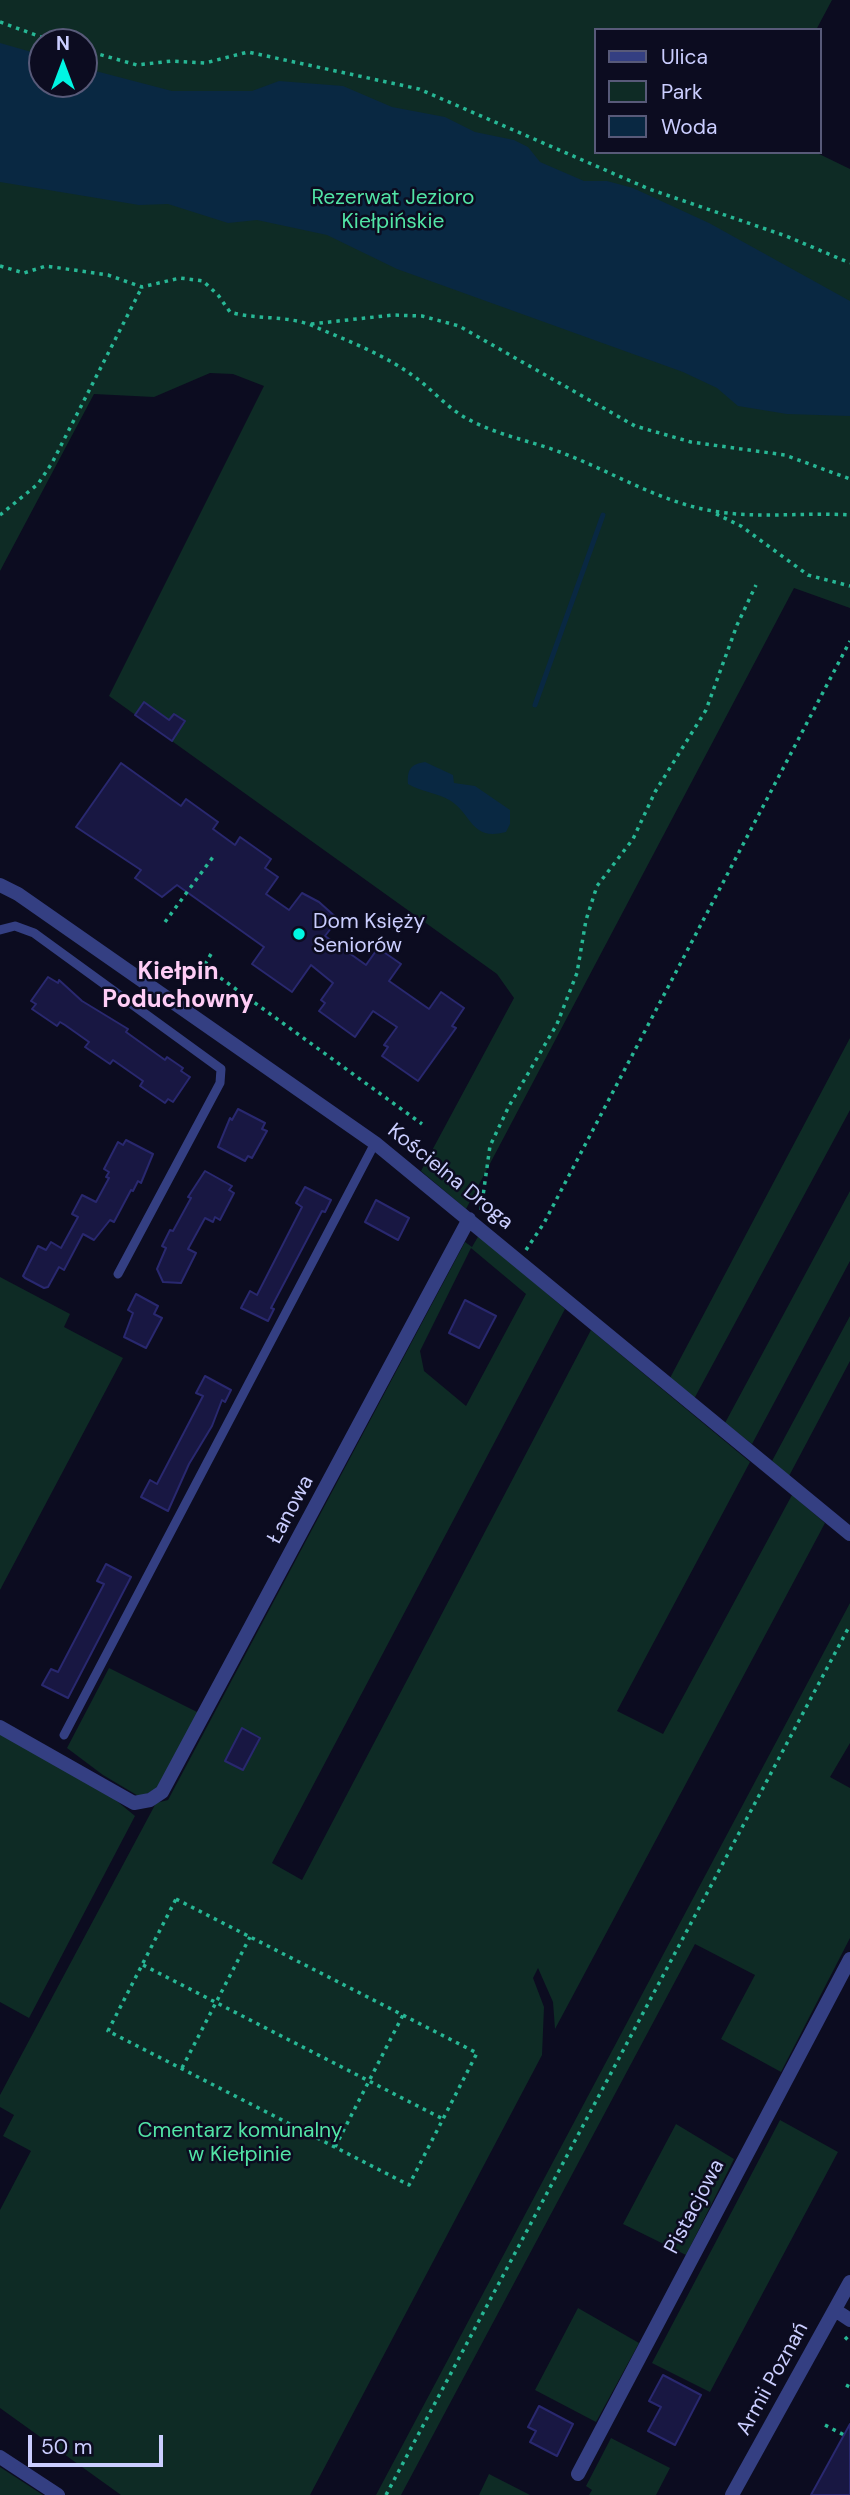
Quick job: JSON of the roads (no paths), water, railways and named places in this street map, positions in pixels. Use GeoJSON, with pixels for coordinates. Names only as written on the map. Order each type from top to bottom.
{"type":"FeatureCollection","features":[{"type":"Feature","properties":{"kind":"street","name":"Kościelna Droga"},"geometry":{"type":"LineString","coordinates":[[0,885],[18,894],[375,1143],[850,1534]]}},
{"type":"Feature","properties":{"kind":"street","name":"Łanowa"},"geometry":{"type":"LineString","coordinates":[[0,1727],[134,1803],[150,1800],[169,1785],[473,1222]]}},
{"type":"Feature","properties":{"kind":"street","name":"Pistacjowa"},"geometry":{"type":"LineString","coordinates":[[578,2474],[850,1959]]}},
{"type":"Feature","properties":{"kind":"street","name":"Armii Poznań"},"geometry":{"type":"LineString","coordinates":[[732,2495],[850,2282]]}},
{"type":"Feature","properties":{"kind":"street"},"geometry":{"type":"LineString","coordinates":[[835,2310],[850,2320]]}},
{"type":"Feature","properties":{"kind":"street"},"geometry":{"type":"LineString","coordinates":[[0,2457],[58,2495]]}},
{"type":"Feature","properties":{"kind":"lane"},"geometry":{"type":"LineString","coordinates":[[0,930],[15,926],[34,933],[221,1069],[220,1083],[118,1274]]}},
{"type":"Feature","properties":{"kind":"lane"},"geometry":{"type":"LineString","coordinates":[[64,1735],[375,1143]]}},
{"type":"Feature","properties":{"kind":"water"},"geometry":{"type":"Polygon","coordinates":[[[0,43],[28,51],[28,98],[98,98],[98,72],[172,91],[252,91],[279,81],[343,86],[392,107],[445,117],[475,132],[514,140],[528,147],[540,162],[584,181],[607,181],[633,188],[709,223],[850,301],[850,416],[787,414],[738,406],[717,388],[683,372],[397,269],[327,235],[257,220],[228,223],[168,204],[139,205],[0,182],[0,43]]]}},
{"type":"Feature","properties":{"kind":"water"},"geometry":{"type":"Polygon","coordinates":[[[425,762],[453,775],[454,783],[475,786],[510,810],[510,824],[506,832],[494,834],[479,830],[451,801],[408,784],[411,768],[425,762]]]}},
{"type":"Feature","properties":{"kind":"waterway"},"geometry":{"type":"LineString","coordinates":[[535,705],[603,515]]}},
{"type":"Feature","properties":{"kind":"place","name":"Dom Księży Seniorów"},"geometry":{"type":"Point","coordinates":[299,934]}},
{"type":"Feature","properties":{"kind":"district","name":"Kiełpin Poduchowny"},"geometry":{"type":"Point","coordinates":[178,987]}},
{"type":"Feature","properties":{"kind":"park label","name":"Rezerwat Jezioro Kiełpińskie"},"geometry":{"type":"Point","coordinates":[393,210]}},
{"type":"Feature","properties":{"kind":"park label","name":"Cmentarz komunalny w Kiełpinie"},"geometry":{"type":"Point","coordinates":[240,2143]}}]}
